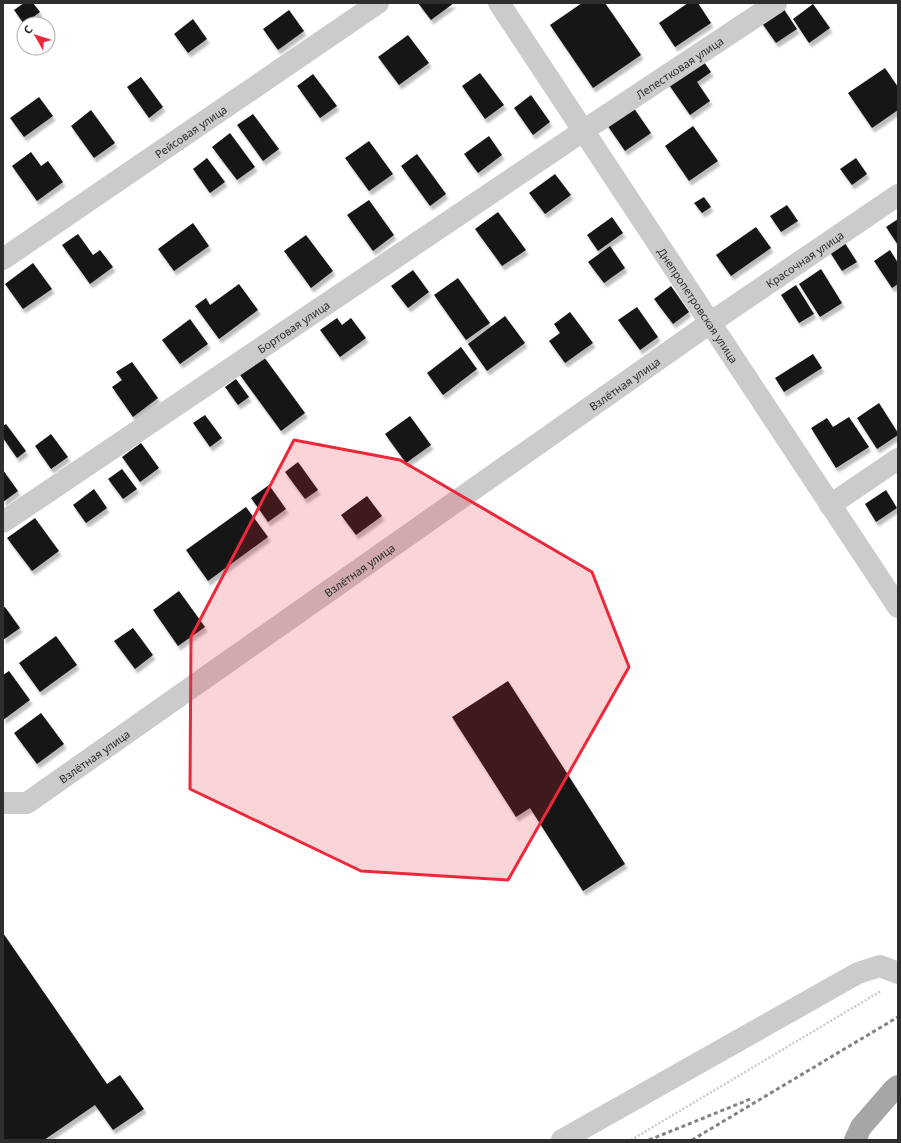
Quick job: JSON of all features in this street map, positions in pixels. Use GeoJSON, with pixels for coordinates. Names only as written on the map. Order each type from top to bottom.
{"type":"FeatureCollection","features":[{"type":"Feature","properties":{"kind":"main road"},"geometry":{"type":"LineString","coordinates":[[854,1136],[898,1086]]}},
{"type":"Feature","properties":{"kind":"street","name":"Рейсовая улица"},"geometry":{"type":"LineString","coordinates":[[3,259],[378,3]]}},
{"type":"Feature","properties":{"kind":"street","name":"Днепропетровская улица"},"geometry":{"type":"LineString","coordinates":[[499,3],[898,607]]}},
{"type":"Feature","properties":{"kind":"street","name":"Лепестковая улица"},"geometry":{"type":"LineString","coordinates":[[583,131],[776,3]]}},
{"type":"Feature","properties":{"kind":"street","name":"Бортовая улица"},"geometry":{"type":"LineString","coordinates":[[3,522],[583,131]]}},
{"type":"Feature","properties":{"kind":"street","name":"Красочная улица"},"geometry":{"type":"LineString","coordinates":[[710,323],[898,195]]}},
{"type":"Feature","properties":{"kind":"street","name":"Взлётная улица"},"geometry":{"type":"LineString","coordinates":[[3,803],[27,803],[710,323]]}},
{"type":"Feature","properties":{"kind":"street"},"geometry":{"type":"LineString","coordinates":[[830,504],[898,459]]}},
{"type":"Feature","properties":{"kind":"street"},"geometry":{"type":"LineString","coordinates":[[562,1140],[858,973],[880,966],[891,981]]}},
{"type":"Feature","properties":{"kind":"path"},"geometry":{"type":"LineString","coordinates":[[631,1140],[891,981]]}},
{"type":"Feature","properties":{"kind":"highlighted area"},"geometry":{"type":"Polygon","coordinates":[[[294,440],[400,460],[592,572],[629,667],[508,880],[361,871],[190,789],[191,637],[294,440]]]}},
{"type":"Feature","properties":{"kind":"building"},"geometry":{"type":"Polygon","coordinates":[[[24,3],[33,3],[40,12],[35,16],[18,16],[14,10],[24,3]]]}},
{"type":"Feature","properties":{"kind":"building"},"geometry":{"type":"Polygon","coordinates":[[[418,3],[454,3],[431,20],[418,3]]]}},
{"type":"Feature","properties":{"kind":"building"},"geometry":{"type":"Polygon","coordinates":[[[582,3],[605,3],[641,55],[593,88],[550,25],[582,3]]]}},
{"type":"Feature","properties":{"kind":"building"},"geometry":{"type":"Polygon","coordinates":[[[688,3],[698,3],[711,23],[675,47],[659,23],[688,3]]]}},
{"type":"Feature","properties":{"kind":"building"},"geometry":{"type":"Polygon","coordinates":[[[813,4],[830,28],[809,43],[793,19],[813,4]]]}},
{"type":"Feature","properties":{"kind":"building"},"geometry":{"type":"Polygon","coordinates":[[[781,5],[797,29],[776,43],[759,19],[781,5]]]}},
{"type":"Feature","properties":{"kind":"building"},"geometry":{"type":"Polygon","coordinates":[[[289,10],[304,31],[278,50],[263,29],[289,10]]]}},
{"type":"Feature","properties":{"kind":"building"},"geometry":{"type":"Polygon","coordinates":[[[193,19],[207,39],[188,53],[174,34],[193,19]]]}},
{"type":"Feature","properties":{"kind":"building"},"geometry":{"type":"Polygon","coordinates":[[[408,35],[429,63],[399,85],[378,57],[408,35]]]}},
{"type":"Feature","properties":{"kind":"building"},"geometry":{"type":"Polygon","coordinates":[[[701,58],[711,72],[697,82],[710,101],[690,115],[667,82],[701,58]]]}},
{"type":"Feature","properties":{"kind":"building"},"geometry":{"type":"Polygon","coordinates":[[[885,68],[898,87],[898,110],[872,128],[848,93],[885,68]]]}},
{"type":"Feature","properties":{"kind":"building"},"geometry":{"type":"Polygon","coordinates":[[[480,73],[504,105],[485,119],[462,86],[480,73]]]}},
{"type":"Feature","properties":{"kind":"building"},"geometry":{"type":"Polygon","coordinates":[[[313,74],[337,106],[320,118],[297,86],[313,74]]]}},
{"type":"Feature","properties":{"kind":"building"},"geometry":{"type":"Polygon","coordinates":[[[141,77],[163,107],[149,118],[127,87],[141,77]]]}},
{"type":"Feature","properties":{"kind":"building"},"geometry":{"type":"Polygon","coordinates":[[[531,95],[550,122],[533,135],[514,108],[531,95]]]}},
{"type":"Feature","properties":{"kind":"building"},"geometry":{"type":"Polygon","coordinates":[[[39,97],[53,116],[24,137],[10,118],[39,97]]]}},
{"type":"Feature","properties":{"kind":"building"},"geometry":{"type":"Polygon","coordinates":[[[629,101],[651,133],[625,151],[603,119],[629,101]]]}},
{"type":"Feature","properties":{"kind":"building"},"geometry":{"type":"Polygon","coordinates":[[[91,110],[115,143],[94,158],[71,126],[91,110]]]}},
{"type":"Feature","properties":{"kind":"building"},"geometry":{"type":"Polygon","coordinates":[[[253,114],[279,149],[263,161],[237,125],[253,114]]]}},
{"type":"Feature","properties":{"kind":"building"},"geometry":{"type":"Polygon","coordinates":[[[693,126],[718,161],[689,181],[665,146],[693,126]]]}},
{"type":"Feature","properties":{"kind":"building"},"geometry":{"type":"Polygon","coordinates":[[[230,133],[255,167],[237,180],[212,147],[230,133]]]}},
{"type":"Feature","properties":{"kind":"building"},"geometry":{"type":"Polygon","coordinates":[[[489,136],[502,155],[478,173],[464,154],[489,136]]]}},
{"type":"Feature","properties":{"kind":"building"},"geometry":{"type":"Polygon","coordinates":[[[369,141],[393,174],[369,191],[345,158],[369,141]]]}},
{"type":"Feature","properties":{"kind":"building"},"geometry":{"type":"Polygon","coordinates":[[[31,152],[41,166],[48,161],[63,182],[37,201],[12,166],[31,152]]]}},
{"type":"Feature","properties":{"kind":"building"},"geometry":{"type":"Polygon","coordinates":[[[417,154],[446,194],[430,206],[401,166],[417,154]]]}},
{"type":"Feature","properties":{"kind":"building"},"geometry":{"type":"Polygon","coordinates":[[[207,158],[225,182],[210,193],[193,169],[207,158]]]}},
{"type":"Feature","properties":{"kind":"building"},"geometry":{"type":"Polygon","coordinates":[[[856,158],[867,174],[852,185],[840,169],[856,158]]]}},
{"type":"Feature","properties":{"kind":"building"},"geometry":{"type":"Polygon","coordinates":[[[555,174],[571,195],[545,214],[529,193],[555,174]]]}},
{"type":"Feature","properties":{"kind":"building"},"geometry":{"type":"Polygon","coordinates":[[[704,197],[711,207],[702,213],[694,203],[704,197]]]}},
{"type":"Feature","properties":{"kind":"building"},"geometry":{"type":"Polygon","coordinates":[[[369,200],[394,235],[373,251],[347,215],[369,200]]]}},
{"type":"Feature","properties":{"kind":"building"},"geometry":{"type":"Polygon","coordinates":[[[787,205],[798,221],[781,232],[770,216],[787,205]]]}},
{"type":"Feature","properties":{"kind":"building"},"geometry":{"type":"Polygon","coordinates":[[[498,212],[526,250],[502,266],[475,229],[498,212]]]}},
{"type":"Feature","properties":{"kind":"building"},"geometry":{"type":"Polygon","coordinates":[[[612,217],[623,233],[598,251],[587,235],[612,217]]]}},
{"type":"Feature","properties":{"kind":"building"},"geometry":{"type":"Polygon","coordinates":[[[898,219],[898,245],[886,227],[898,219]]]}},
{"type":"Feature","properties":{"kind":"building"},"geometry":{"type":"Polygon","coordinates":[[[193,223],[209,246],[174,271],[158,249],[193,223]]]}},
{"type":"Feature","properties":{"kind":"building"},"geometry":{"type":"Polygon","coordinates":[[[756,227],[771,248],[731,276],[716,255],[756,227]]]}},
{"type":"Feature","properties":{"kind":"building"},"geometry":{"type":"Polygon","coordinates":[[[78,234],[93,255],[100,250],[113,267],[90,284],[62,245],[78,234]]]}},
{"type":"Feature","properties":{"kind":"building"},"geometry":{"type":"Polygon","coordinates":[[[306,235],[333,271],[311,288],[284,251],[306,235]]]}},
{"type":"Feature","properties":{"kind":"building"},"geometry":{"type":"Polygon","coordinates":[[[841,237],[857,262],[842,271],[826,246],[841,237]]]}},
{"type":"Feature","properties":{"kind":"building"},"geometry":{"type":"Polygon","coordinates":[[[610,246],[625,268],[604,283],[588,262],[610,246]]]}},
{"type":"Feature","properties":{"kind":"building"},"geometry":{"type":"Polygon","coordinates":[[[890,250],[898,263],[898,284],[892,288],[874,261],[890,250]]]}},
{"type":"Feature","properties":{"kind":"building"},"geometry":{"type":"Polygon","coordinates":[[[33,263],[52,289],[23,309],[5,284],[33,263]]]}},
{"type":"Feature","properties":{"kind":"building"},"geometry":{"type":"Polygon","coordinates":[[[821,269],[842,303],[820,317],[799,284],[821,269]]]}},
{"type":"Feature","properties":{"kind":"building"},"geometry":{"type":"Polygon","coordinates":[[[413,270],[429,292],[408,308],[391,286],[413,270]]]}},
{"type":"Feature","properties":{"kind":"building"},"geometry":{"type":"Polygon","coordinates":[[[458,278],[490,323],[466,340],[434,295],[458,278]]]}},
{"type":"Feature","properties":{"kind":"building"},"geometry":{"type":"Polygon","coordinates":[[[239,284],[258,310],[219,339],[195,306],[206,298],[210,305],[239,284]]]}},
{"type":"Feature","properties":{"kind":"building"},"geometry":{"type":"Polygon","coordinates":[[[796,285],[814,314],[799,323],[781,295],[796,285]]]}},
{"type":"Feature","properties":{"kind":"building"},"geometry":{"type":"Polygon","coordinates":[[[671,286],[689,312],[673,324],[654,299],[671,286]]]}},
{"type":"Feature","properties":{"kind":"building"},"geometry":{"type":"Polygon","coordinates":[[[637,307],[658,337],[640,350],[618,320],[637,307]]]}},
{"type":"Feature","properties":{"kind":"building"},"geometry":{"type":"Polygon","coordinates":[[[570,312],[593,343],[565,363],[549,341],[560,333],[554,324],[570,312]]]}},
{"type":"Feature","properties":{"kind":"building"},"geometry":{"type":"Polygon","coordinates":[[[505,316],[525,343],[487,371],[468,344],[505,316]]]}},
{"type":"Feature","properties":{"kind":"building"},"geometry":{"type":"Polygon","coordinates":[[[337,318],[342,325],[351,318],[366,338],[340,357],[320,330],[337,318]]]}},
{"type":"Feature","properties":{"kind":"building"},"geometry":{"type":"Polygon","coordinates":[[[190,319],[208,344],[180,364],[162,340],[190,319]]]}},
{"type":"Feature","properties":{"kind":"building"},"geometry":{"type":"Polygon","coordinates":[[[461,347],[477,369],[443,395],[427,373],[461,347]]]}},
{"type":"Feature","properties":{"kind":"building"},"geometry":{"type":"Polygon","coordinates":[[[813,354],[822,368],[784,392],[775,378],[813,354]]]}},
{"type":"Feature","properties":{"kind":"building"},"geometry":{"type":"Polygon","coordinates":[[[264,357],[305,413],[281,431],[240,375],[264,357]]]}},
{"type":"Feature","properties":{"kind":"building"},"geometry":{"type":"Polygon","coordinates":[[[132,362],[158,398],[133,417],[112,387],[122,380],[116,372],[132,362]]]}},
{"type":"Feature","properties":{"kind":"building"},"geometry":{"type":"Polygon","coordinates":[[[236,379],[249,397],[238,405],[225,387],[236,379]]]}},
{"type":"Feature","properties":{"kind":"building"},"geometry":{"type":"Polygon","coordinates":[[[879,403],[898,435],[877,449],[857,418],[879,403]]]}},
{"type":"Feature","properties":{"kind":"building"},"geometry":{"type":"Polygon","coordinates":[[[205,415],[222,438],[210,447],[193,423],[205,415]]]}},
{"type":"Feature","properties":{"kind":"building"},"geometry":{"type":"Polygon","coordinates":[[[410,416],[431,445],[406,463],[385,434],[410,416]]]}},
{"type":"Feature","properties":{"kind":"building"},"geometry":{"type":"Polygon","coordinates":[[[849,417],[869,447],[836,468],[811,428],[827,418],[833,427],[849,417]]]}},
{"type":"Feature","properties":{"kind":"building"},"geometry":{"type":"Polygon","coordinates":[[[6,424],[26,451],[17,458],[3,438],[3,426],[6,424]]]}},
{"type":"Feature","properties":{"kind":"building"},"geometry":{"type":"Polygon","coordinates":[[[51,434],[68,457],[51,469],[35,446],[51,434]]]}},
{"type":"Feature","properties":{"kind":"building"},"geometry":{"type":"Polygon","coordinates":[[[141,443],[159,468],[140,482],[122,457],[141,443]]]}},
{"type":"Feature","properties":{"kind":"building"},"geometry":{"type":"Polygon","coordinates":[[[298,462],[318,490],[305,499],[285,472],[298,462]]]}},
{"type":"Feature","properties":{"kind":"building"},"geometry":{"type":"Polygon","coordinates":[[[122,469],[137,489],[123,499],[108,479],[122,469]]]}},
{"type":"Feature","properties":{"kind":"building"},"geometry":{"type":"Polygon","coordinates":[[[3,470],[18,491],[3,502],[3,470]]]}},
{"type":"Feature","properties":{"kind":"building"},"geometry":{"type":"Polygon","coordinates":[[[269,485],[286,509],[268,522],[251,498],[269,485]]]}},
{"type":"Feature","properties":{"kind":"building"},"geometry":{"type":"Polygon","coordinates":[[[94,489],[107,508],[86,523],[73,505],[94,489]]]}},
{"type":"Feature","properties":{"kind":"building"},"geometry":{"type":"Polygon","coordinates":[[[886,490],[897,508],[876,522],[865,504],[886,490]]]}},
{"type":"Feature","properties":{"kind":"building"},"geometry":{"type":"Polygon","coordinates":[[[367,496],[382,516],[356,535],[341,515],[367,496]]]}},
{"type":"Feature","properties":{"kind":"building"},"geometry":{"type":"Polygon","coordinates":[[[246,507],[268,537],[208,581],[186,550],[246,507]]]}},
{"type":"Feature","properties":{"kind":"building"},"geometry":{"type":"Polygon","coordinates":[[[35,518],[59,551],[32,571],[7,538],[35,518]]]}},
{"type":"Feature","properties":{"kind":"building"},"geometry":{"type":"Polygon","coordinates":[[[179,591],[205,627],[178,646],[153,610],[179,591]]]}},
{"type":"Feature","properties":{"kind":"building"},"geometry":{"type":"Polygon","coordinates":[[[5,607],[20,628],[3,640],[3,608],[5,607]]]}},
{"type":"Feature","properties":{"kind":"building"},"geometry":{"type":"Polygon","coordinates":[[[133,628],[153,655],[135,669],[114,641],[133,628]]]}},
{"type":"Feature","properties":{"kind":"building"},"geometry":{"type":"Polygon","coordinates":[[[56,636],[77,665],[40,692],[19,663],[56,636]]]}},
{"type":"Feature","properties":{"kind":"building"},"geometry":{"type":"Polygon","coordinates":[[[9,671],[30,700],[3,720],[3,675],[9,671]]]}},
{"type":"Feature","properties":{"kind":"building"},"geometry":{"type":"Polygon","coordinates":[[[508,681],[625,864],[583,891],[530,808],[516,817],[452,717],[508,681]]]}},
{"type":"Feature","properties":{"kind":"building"},"geometry":{"type":"Polygon","coordinates":[[[41,713],[64,744],[37,764],[14,733],[41,713]]]}},
{"type":"Feature","properties":{"kind":"building"},"geometry":{"type":"Polygon","coordinates":[[[3,933],[107,1084],[120,1075],[144,1109],[113,1130],[95,1105],[44,1140],[3,1140],[3,933]]]}},
{"type":"Feature","properties":{"kind":"railway"},"geometry":{"type":"LineString","coordinates":[[692,1140],[898,1017]]}},
{"type":"Feature","properties":{"kind":"railway"},"geometry":{"type":"LineString","coordinates":[[649,1140],[753,1098]]}}]}
